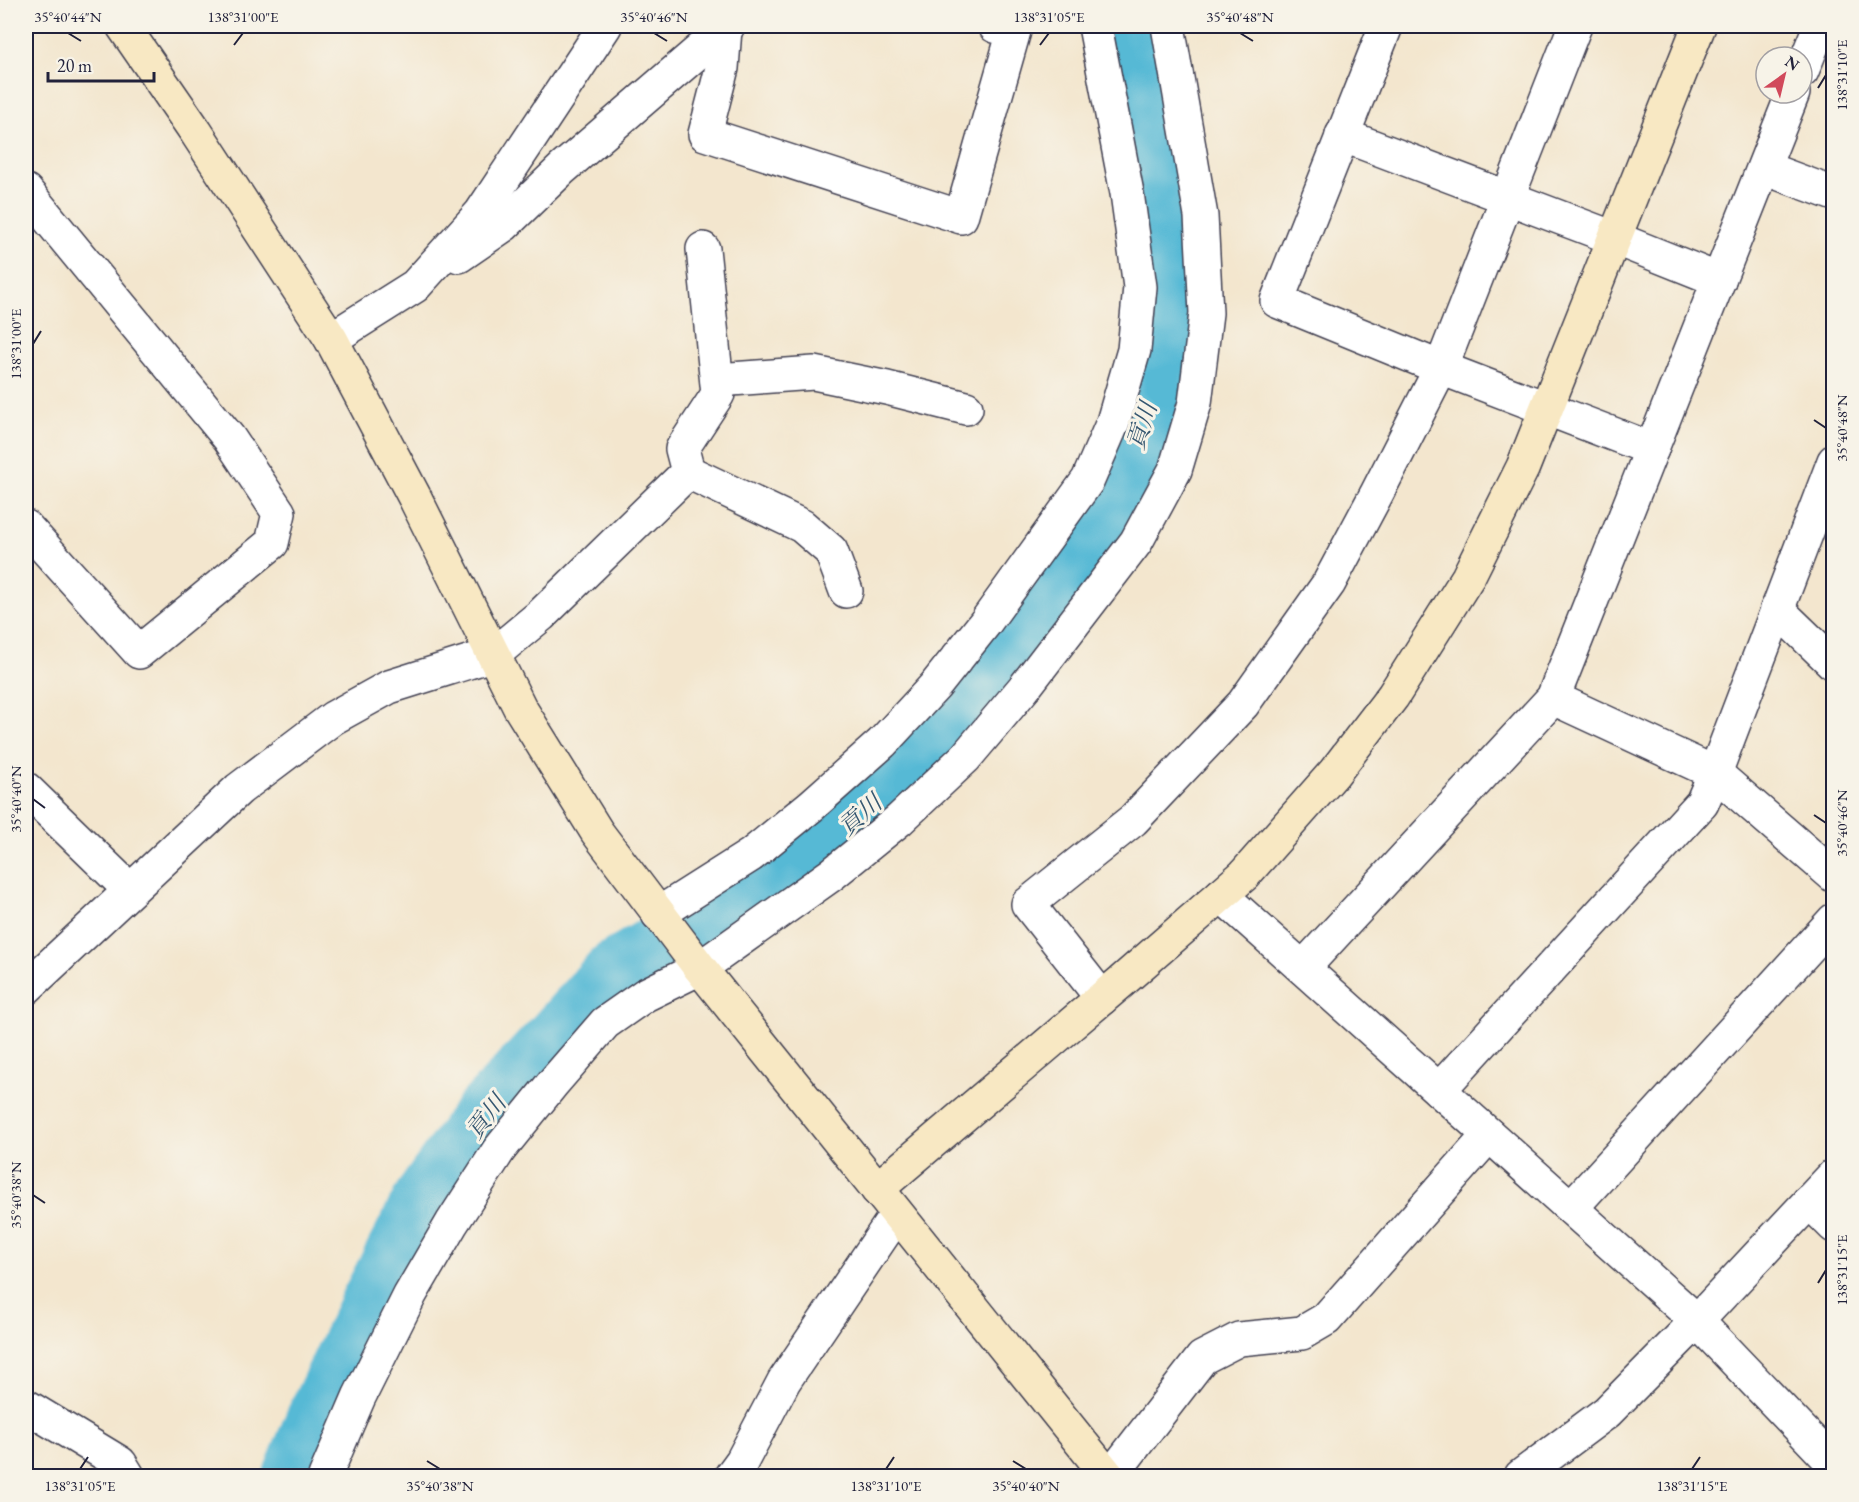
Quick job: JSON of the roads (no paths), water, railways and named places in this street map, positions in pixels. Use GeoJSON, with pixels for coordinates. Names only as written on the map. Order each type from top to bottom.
{"type":"FeatureCollection","features":[{"type":"Feature","properties":{"kind":"street"},"geometry":{"type":"LineString","coordinates":[[123,26],[203,142],[331,339],[415,498],[520,708],[597,832],[658,914],[1109,1476],[1202,1358],[1239,1339],[1302,1333],[1326,1319],[1489,1135]]}},
{"type":"Feature","properties":{"kind":"street"},"geometry":{"type":"LineString","coordinates":[[415,286],[481,213],[605,26]]}},
{"type":"Feature","properties":{"kind":"street"},"geometry":{"type":"LineString","coordinates":[[727,27],[722,68],[705,134],[961,218],[1014,31],[995,26]]}},
{"type":"Feature","properties":{"kind":"street"},"geometry":{"type":"LineString","coordinates":[[658,914],[751,855],[882,743],[935,686],[978,632],[1088,480],[1113,422],[1134,350],[1140,287],[1127,193],[1095,26]]}},
{"type":"Feature","properties":{"kind":"street"},"geometry":{"type":"LineString","coordinates":[[325,1476],[359,1397],[410,1295],[452,1223],[499,1150],[605,1023],[645,994],[697,963],[831,875],[899,820],[965,758],[1024,688],[1136,542],[1174,470],[1196,403],[1206,313],[1201,216],[1168,26]]}},
{"type":"Feature","properties":{"kind":"street"},"geometry":{"type":"LineString","coordinates":[[1386,26],[1277,301],[1441,368],[1652,449]]}},
{"type":"Feature","properties":{"kind":"street"},"geometry":{"type":"LineString","coordinates":[[1102,998],[1028,904],[1133,820],[1243,704],[1329,583],[1441,368],[1575,26]]}},
{"type":"Feature","properties":{"kind":"street"},"geometry":{"type":"LineString","coordinates":[[743,1471],[784,1381],[887,1201],[1102,998],[1244,875],[1334,773],[1393,696],[1468,577],[1523,467],[1699,26]]}},
{"type":"Feature","properties":{"kind":"street"},"geometry":{"type":"LineString","coordinates":[[1812,45],[1820,26]]}},
{"type":"Feature","properties":{"kind":"street"},"geometry":{"type":"LineString","coordinates":[[331,339],[415,286],[504,225],[562,169],[727,27]]}},
{"type":"Feature","properties":{"kind":"street"},"geometry":{"type":"LineString","coordinates":[[1303,968],[1552,698],[1788,105]]}},
{"type":"Feature","properties":{"kind":"street"},"geometry":{"type":"LineString","coordinates":[[1342,135],[1719,279]]}},
{"type":"Feature","properties":{"kind":"street"},"geometry":{"type":"LineString","coordinates":[[1764,168],[1833,194]]}},
{"type":"Feature","properties":{"kind":"street"},"geometry":{"type":"LineString","coordinates":[[26,190],[229,438],[279,513],[272,543],[139,652],[26,526]]}},
{"type":"Feature","properties":{"kind":"street"},"geometry":{"type":"LineString","coordinates":[[688,472],[682,449],[718,394],[703,249]]}},
{"type":"Feature","properties":{"kind":"street"},"geometry":{"type":"LineString","coordinates":[[717,380],[813,373],[887,388],[966,408]]}},
{"type":"Feature","properties":{"kind":"street"},"geometry":{"type":"LineString","coordinates":[[1439,1090],[1702,803],[1833,461]]}},
{"type":"Feature","properties":{"kind":"street"},"geometry":{"type":"LineString","coordinates":[[26,988],[239,789],[333,718],[389,687],[494,654],[541,615],[688,472]]}},
{"type":"Feature","properties":{"kind":"street"},"geometry":{"type":"LineString","coordinates":[[688,472],[802,526],[831,551],[846,591]]}},
{"type":"Feature","properties":{"kind":"street"},"geometry":{"type":"LineString","coordinates":[[1777,609],[1833,664]]}},
{"type":"Feature","properties":{"kind":"street"},"geometry":{"type":"LineString","coordinates":[[1552,698],[1715,772],[1833,876]]}},
{"type":"Feature","properties":{"kind":"street"},"geometry":{"type":"LineString","coordinates":[[26,789],[130,890]]}},
{"type":"Feature","properties":{"kind":"street"},"geometry":{"type":"LineString","coordinates":[[1221,895],[1697,1321],[1833,1464]]}},
{"type":"Feature","properties":{"kind":"street"},"geometry":{"type":"LineString","coordinates":[[1570,1208],[1833,920]]}},
{"type":"Feature","properties":{"kind":"street"},"geometry":{"type":"LineString","coordinates":[[1521,1476],[1608,1412],[1697,1321],[1833,1175]]}},
{"type":"Feature","properties":{"kind":"street"},"geometry":{"type":"LineString","coordinates":[[1809,1201],[1833,1226]]}},
{"type":"Feature","properties":{"kind":"street"},"geometry":{"type":"LineString","coordinates":[[26,1406],[120,1463],[128,1476]]}},
{"type":"Feature","properties":{"kind":"waterway","name":"貢川"},"geometry":{"type":"LineString","coordinates":[[295,1476],[316,1423],[371,1305],[425,1200],[485,1115],[615,972],[850,829],[943,735],[1017,645],[1104,524],[1140,442],[1161,364],[1167,295],[1161,214],[1120,26]]}}]}
